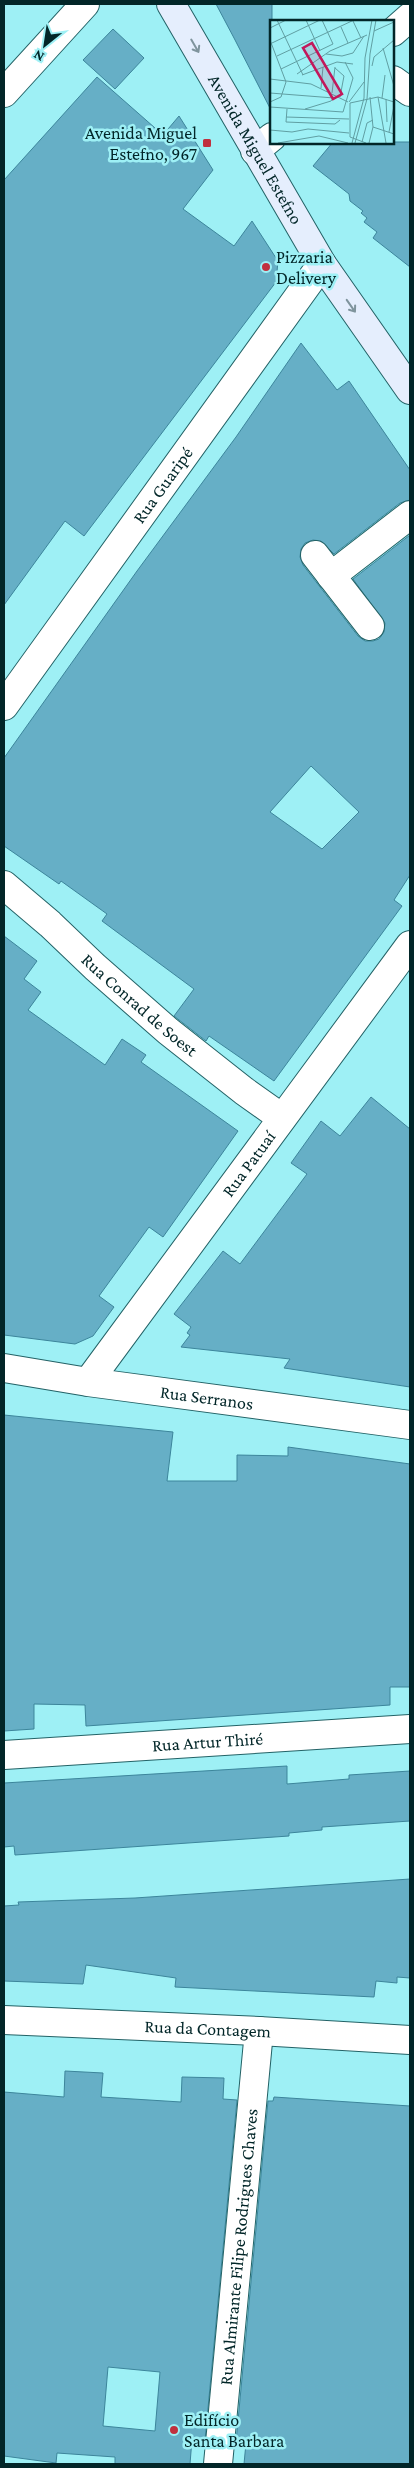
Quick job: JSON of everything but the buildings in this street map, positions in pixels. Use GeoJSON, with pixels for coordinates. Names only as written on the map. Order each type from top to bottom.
{"type":"FeatureCollection","features":[{"type":"Feature","properties":{"kind":"street"},"geometry":{"type":"LineString","coordinates":[[4,92],[85,4]]}},
{"type":"Feature","properties":{"kind":"street","name":"Avenida Miguel Estefno"},"geometry":{"type":"LineString","coordinates":[[171,4],[263,144],[322,264],[410,390]]}},
{"type":"Feature","properties":{"kind":"street"},"geometry":{"type":"LineString","coordinates":[[394,31],[410,17]]}},
{"type":"Feature","properties":{"kind":"street"},"geometry":{"type":"LineString","coordinates":[[394,81],[410,92]]}},
{"type":"Feature","properties":{"kind":"street","name":"Rua Guaripé"},"geometry":{"type":"LineString","coordinates":[[4,706],[322,264]]}},
{"type":"Feature","properties":{"kind":"street"},"geometry":{"type":"LineString","coordinates":[[370,626],[323,566],[410,515]]}},
{"type":"Feature","properties":{"kind":"street","name":"Rua Conrad de Soest"},"geometry":{"type":"LineString","coordinates":[[4,885],[168,1031],[244,1091],[282,1118]]}},
{"type":"Feature","properties":{"kind":"street","name":"Rua Patuaí"},"geometry":{"type":"LineString","coordinates":[[88,1382],[410,945]]}},
{"type":"Feature","properties":{"kind":"street","name":"Rua Serranos"},"geometry":{"type":"LineString","coordinates":[[4,1368],[88,1382],[410,1425]]}},
{"type":"Feature","properties":{"kind":"street","name":"Rua Artur Thiré"},"geometry":{"type":"LineString","coordinates":[[4,1755],[410,1729]]}},
{"type":"Feature","properties":{"kind":"street","name":"Rua da Contagem"},"geometry":{"type":"LineString","coordinates":[[4,2020],[259,2031],[410,2040]]}},
{"type":"Feature","properties":{"kind":"street","name":"Rua Almirante Filipe Rodrigues Chaves"},"geometry":{"type":"LineString","coordinates":[[218,2464],[259,2031]]}},
{"type":"Feature","properties":{"kind":"place","name":"Avenida Miguel Estefno, 967"},"geometry":{"type":"Point","coordinates":[207,143]}},
{"type":"Feature","properties":{"kind":"place","name":"Pizzaria Delivery"},"geometry":{"type":"Point","coordinates":[266,267]}},
{"type":"Feature","properties":{"kind":"place","name":"Edifício Santa Barbara"},"geometry":{"type":"Point","coordinates":[174,2430]}}]}
